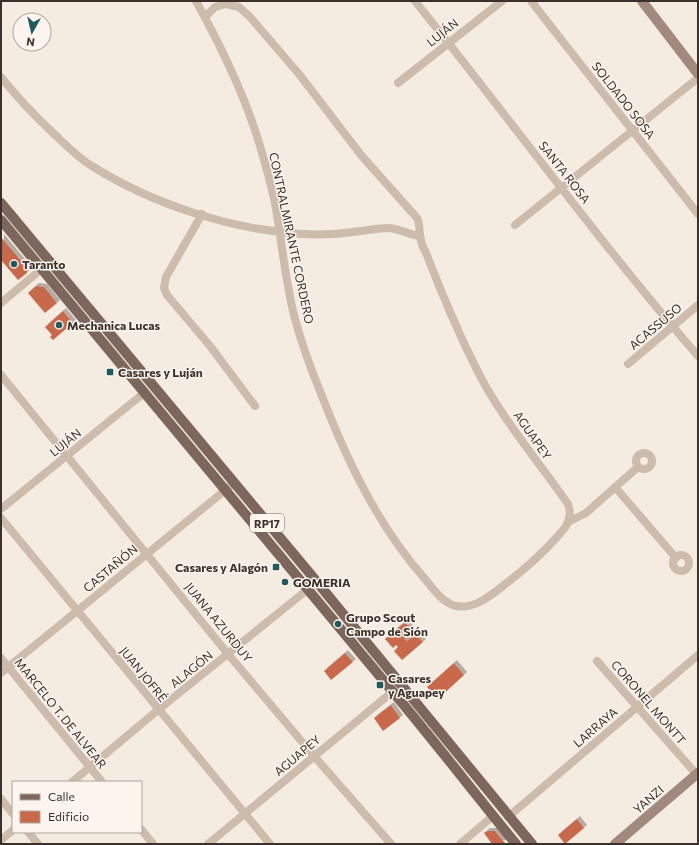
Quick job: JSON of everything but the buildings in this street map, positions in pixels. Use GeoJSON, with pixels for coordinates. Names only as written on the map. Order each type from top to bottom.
{"type":"FeatureCollection","features":[{"type":"Feature","properties":{"kind":"main road","name":"RP17"},"geometry":{"type":"LineString","coordinates":[[1,203],[234,483],[397,688],[493,816],[516,844]]}},
{"type":"Feature","properties":{"kind":"main road","name":"RP17"},"geometry":{"type":"LineString","coordinates":[[1,220],[307,590],[397,688],[532,844]]}},
{"type":"Feature","properties":{"kind":"street","name":"CONTRALMIRANTE CORDERO"},"geometry":{"type":"LineString","coordinates":[[196,1],[224,53],[252,119],[268,172],[280,232],[287,287],[295,321],[323,400],[361,484],[394,538],[420,574],[441,597],[456,606],[464,606],[471,605],[487,598],[522,571],[542,554],[568,522]]}},
{"type":"Feature","properties":{"kind":"street","name":"SANTA ROSA"},"geometry":{"type":"LineString","coordinates":[[415,1],[562,188],[698,356]]}},
{"type":"Feature","properties":{"kind":"street","name":"LUJÁN"},"geometry":{"type":"LineString","coordinates":[[398,83],[448,42],[502,1]]}},
{"type":"Feature","properties":{"kind":"street","name":"SOLDADO SOSA"},"geometry":{"type":"LineString","coordinates":[[531,1],[698,214]]}},
{"type":"Feature","properties":{"kind":"street"},"geometry":{"type":"LineString","coordinates":[[642,1],[698,74]]}},
{"type":"Feature","properties":{"kind":"street","name":"AGUAPEY"},"geometry":{"type":"LineString","coordinates":[[205,17],[215,7],[226,4],[239,7],[250,17],[299,74],[361,155],[416,218],[419,224],[420,236],[440,290],[476,369],[520,440],[568,504],[570,509],[568,522]]}},
{"type":"Feature","properties":{"kind":"street"},"geometry":{"type":"LineString","coordinates":[[1,77],[29,110],[69,148],[91,165],[141,192],[160,200],[232,223],[280,232],[338,234],[390,228],[420,236]]}},
{"type":"Feature","properties":{"kind":"street"},"geometry":{"type":"LineString","coordinates":[[515,225],[698,78]]}},
{"type":"Feature","properties":{"kind":"street"},"geometry":{"type":"LineString","coordinates":[[202,214],[166,277],[164,288],[167,295],[210,346],[255,406]]}},
{"type":"Feature","properties":{"kind":"street"},"geometry":{"type":"LineString","coordinates":[[1,302],[50,262]]}},
{"type":"Feature","properties":{"kind":"street","name":"ACASSUSO"},"geometry":{"type":"LineString","coordinates":[[628,364],[698,305]]}},
{"type":"Feature","properties":{"kind":"street","name":"JUANA AZURDUY"},"geometry":{"type":"LineString","coordinates":[[1,375],[228,654],[391,844]]}},
{"type":"Feature","properties":{"kind":"street","name":"LUJÁN"},"geometry":{"type":"LineString","coordinates":[[1,509],[144,393]]}},
{"type":"Feature","properties":{"kind":"street"},"geometry":{"type":"LineString","coordinates":[[568,522],[586,513],[638,467]]}},
{"type":"Feature","properties":{"kind":"street","name":"CASTAÑÓN"},"geometry":{"type":"LineString","coordinates":[[1,673],[234,483]]}},
{"type":"Feature","properties":{"kind":"street"},"geometry":{"type":"LineString","coordinates":[[615,487],[676,558]]}},
{"type":"Feature","properties":{"kind":"street","name":"JUAN JOFRÉ"},"geometry":{"type":"LineString","coordinates":[[1,518],[270,844]]}},
{"type":"Feature","properties":{"kind":"street","name":"ALAGÓN"},"geometry":{"type":"LineString","coordinates":[[73,781],[158,710],[307,590]]}},
{"type":"Feature","properties":{"kind":"street","name":"LARRAYA"},"geometry":{"type":"LineString","coordinates":[[508,817],[698,655]]}},
{"type":"Feature","properties":{"kind":"street","name":"MARCELO T. DE ALVEAR"},"geometry":{"type":"LineString","coordinates":[[1,658],[101,781]]}},
{"type":"Feature","properties":{"kind":"street","name":"CORONEL MONTT"},"geometry":{"type":"LineString","coordinates":[[597,661],[636,707],[697,774]]}},
{"type":"Feature","properties":{"kind":"street","name":"AGUAPEY"},"geometry":{"type":"LineString","coordinates":[[208,844],[397,688]]}},
{"type":"Feature","properties":{"kind":"street","name":"YANZI"},"geometry":{"type":"LineString","coordinates":[[615,844],[697,774]]}},
{"type":"Feature","properties":{"kind":"street"},"geometry":{"type":"LineString","coordinates":[[1,799],[12,813]]}},
{"type":"Feature","properties":{"kind":"street"},"geometry":{"type":"LineString","coordinates":[[460,844],[493,816]]}},
{"type":"Feature","properties":{"kind":"street"},"geometry":{"type":"LineString","coordinates":[[142,830],[154,844]]}},
{"type":"Feature","properties":{"kind":"street"},"geometry":{"type":"LineString","coordinates":[[1,840],[12,831]]}},
{"type":"Feature","properties":{"kind":"street"},"geometry":{"type":"LineString","coordinates":[[29,833],[38,844]]}},
{"type":"Feature","properties":{"kind":"place","name":"Taranto"},"geometry":{"type":"Point","coordinates":[14,264]}},
{"type":"Feature","properties":{"kind":"place","name":"Mechanica Lucas"},"geometry":{"type":"Point","coordinates":[59,325]}},
{"type":"Feature","properties":{"kind":"place","name":"Casares y Luján"},"geometry":{"type":"Point","coordinates":[110,372]}},
{"type":"Feature","properties":{"kind":"place","name":"Casares y Alagón"},"geometry":{"type":"Point","coordinates":[276,567]}},
{"type":"Feature","properties":{"kind":"place","name":"GOMERIA"},"geometry":{"type":"Point","coordinates":[285,582]}},
{"type":"Feature","properties":{"kind":"place","name":"Grupo Scout Campo de Sión"},"geometry":{"type":"Point","coordinates":[338,624]}},
{"type":"Feature","properties":{"kind":"place","name":"Casares y Aguapey"},"geometry":{"type":"Point","coordinates":[380,685]}}]}
